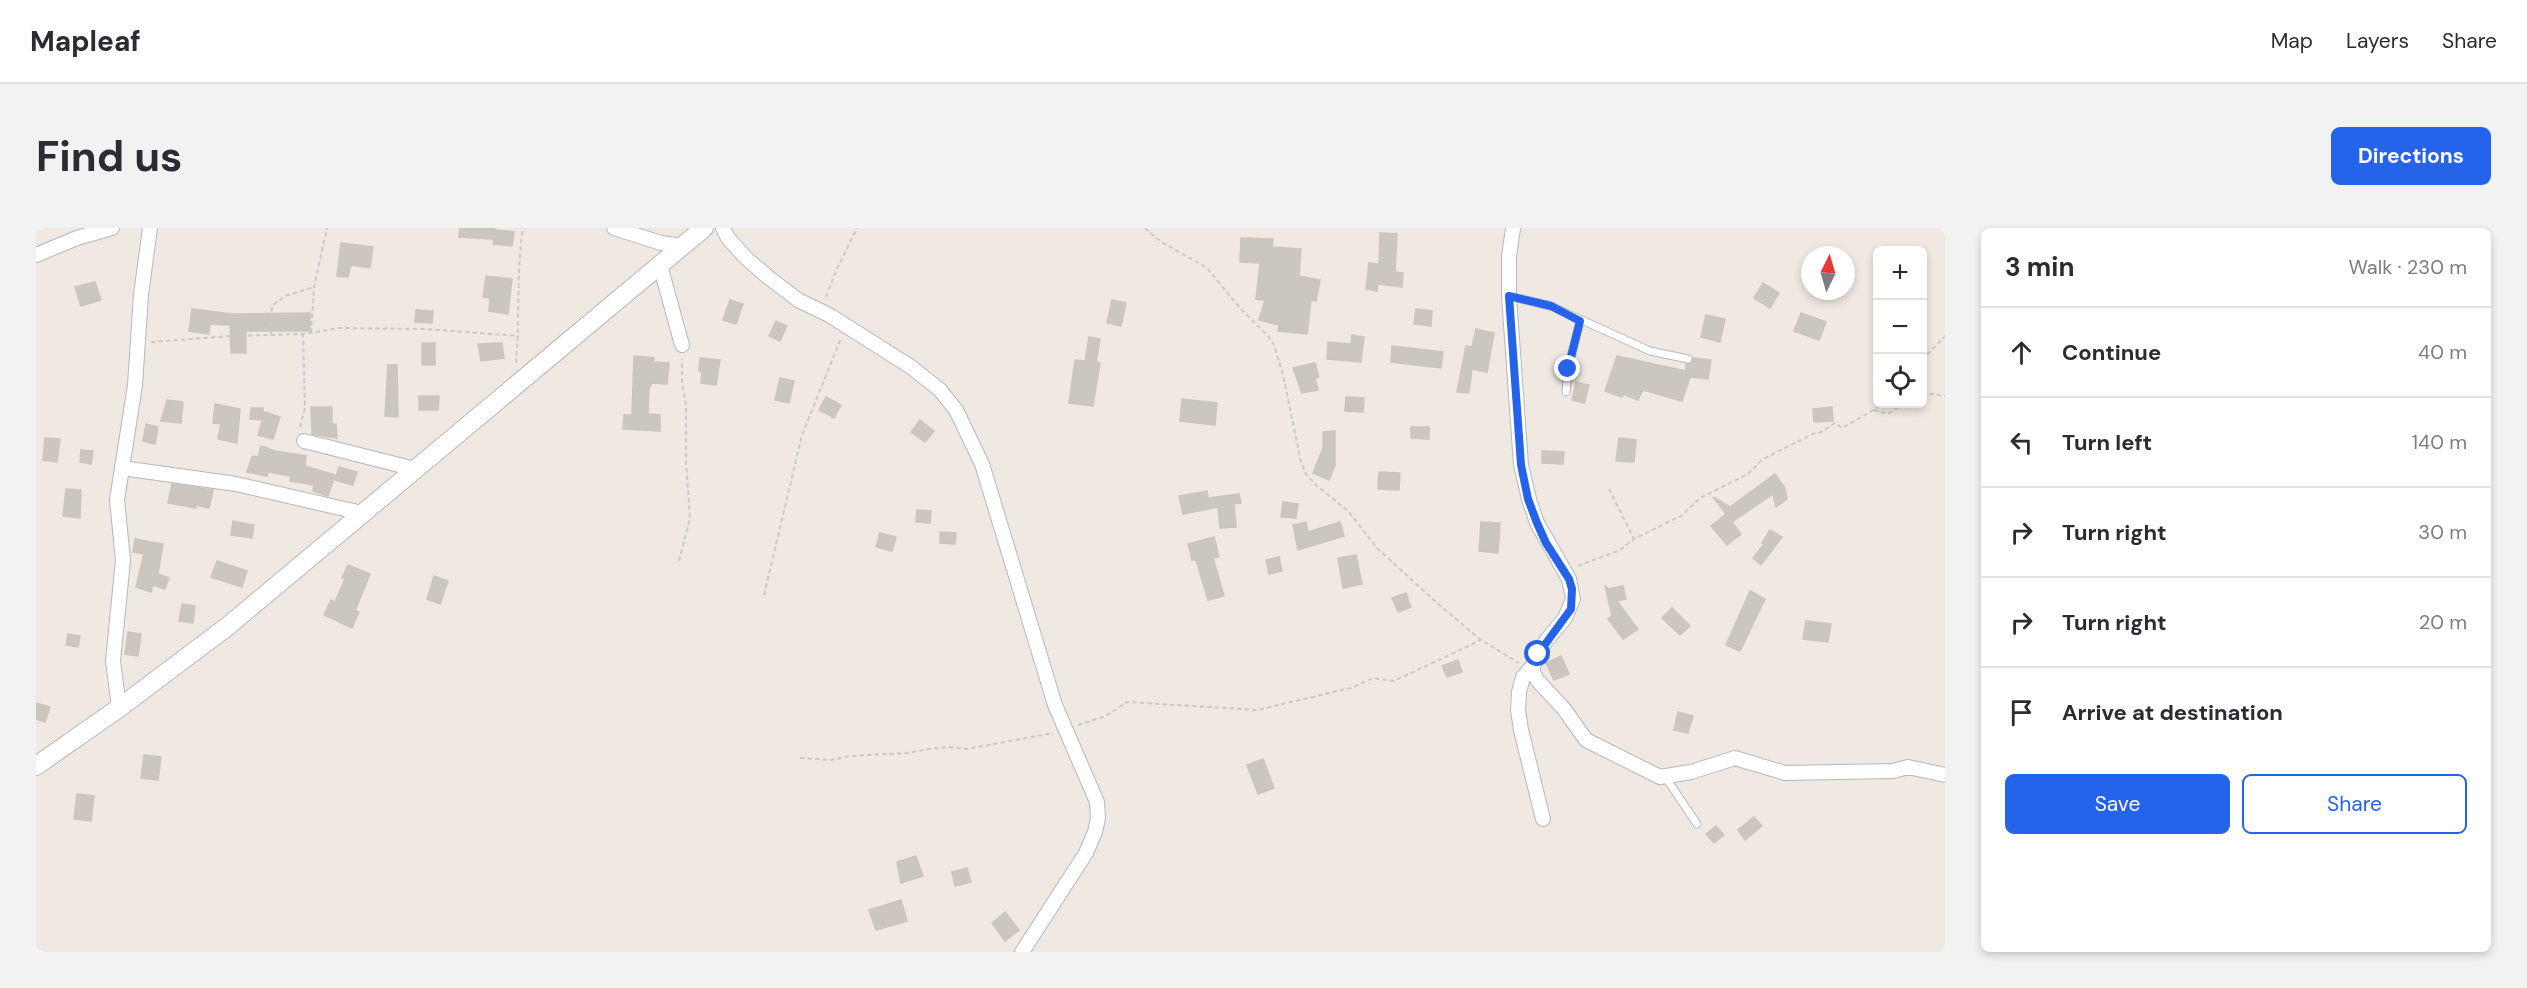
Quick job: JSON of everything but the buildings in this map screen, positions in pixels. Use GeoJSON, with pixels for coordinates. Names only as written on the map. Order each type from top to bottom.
{"type":"FeatureCollection","features":[{"type":"Feature","properties":{"kind":"street"},"geometry":{"type":"LineString","coordinates":[[36,255],[77,238],[112,228]]}},
{"type":"Feature","properties":{"kind":"street"},"geometry":{"type":"LineString","coordinates":[[119,708],[113,661],[123,560],[117,500],[135,385],[141,295],[150,228]]}},
{"type":"Feature","properties":{"kind":"street"},"geometry":{"type":"LineString","coordinates":[[614,228],[661,243],[683,246]]}},
{"type":"Feature","properties":{"kind":"street"},"geometry":{"type":"LineString","coordinates":[[36,766],[119,708],[228,626],[704,228]]}},
{"type":"Feature","properties":{"kind":"street"},"geometry":{"type":"LineString","coordinates":[[723,228],[728,238],[746,258],[798,300],[837,320],[911,367],[940,390],[957,410],[982,464],[1055,705],[1097,802],[1098,818],[1095,832],[1086,853],[1022,952]]}},
{"type":"Feature","properties":{"kind":"street"},"geometry":{"type":"LineString","coordinates":[[1513,228],[1509,257],[1509,296],[1521,465],[1528,499],[1537,523],[1572,589],[1571,609],[1545,642],[1519,692],[1518,710],[1543,819]]}},
{"type":"Feature","properties":{"kind":"street"},"geometry":{"type":"LineString","coordinates":[[660,265],[682,345]]}},
{"type":"Feature","properties":{"kind":"street"},"geometry":{"type":"LineString","coordinates":[[304,441],[415,469]]}},
{"type":"Feature","properties":{"kind":"street"},"geometry":{"type":"LineString","coordinates":[[122,468],[245,486],[362,513]]}},
{"type":"Feature","properties":{"kind":"street"},"geometry":{"type":"LineString","coordinates":[[1530,668],[1586,740],[1666,778],[1735,758],[1785,773],[1893,771],[1908,767],[1945,775]]}},
{"type":"Feature","properties":{"kind":"lane"},"geometry":{"type":"LineString","coordinates":[[1509,296],[1551,306],[1650,351],[1688,359]]}},
{"type":"Feature","properties":{"kind":"lane"},"geometry":{"type":"LineString","coordinates":[[1566,392],[1568,369],[1580,321]]}},
{"type":"Feature","properties":{"kind":"lane"},"geometry":{"type":"LineString","coordinates":[[1666,778],[1698,824]]}},
{"type":"Feature","properties":{"kind":"path"},"geometry":{"type":"LineString","coordinates":[[311,333],[314,287],[327,228]]}},
{"type":"Feature","properties":{"kind":"path"},"geometry":{"type":"LineString","coordinates":[[513,387],[519,336],[520,244],[523,228]]}},
{"type":"Feature","properties":{"kind":"path"},"geometry":{"type":"LineString","coordinates":[[764,595],[802,435],[841,340],[837,320],[826,299],[829,287],[857,228]]}},
{"type":"Feature","properties":{"kind":"path"},"geometry":{"type":"LineString","coordinates":[[1145,228],[1160,241],[1208,268],[1274,345],[1283,375],[1301,462],[1306,474],[1356,519],[1378,549],[1481,640],[1530,668]]}},
{"type":"Feature","properties":{"kind":"path"},"geometry":{"type":"LineString","coordinates":[[271,335],[272,306],[285,296],[314,287]]}},
{"type":"Feature","properties":{"kind":"path"},"geometry":{"type":"LineString","coordinates":[[139,342],[166,343],[230,336],[303,334],[339,328],[519,336]]}},
{"type":"Feature","properties":{"kind":"path"},"geometry":{"type":"LineString","coordinates":[[303,334],[305,408],[299,431],[304,441]]}},
{"type":"Feature","properties":{"kind":"path"},"geometry":{"type":"LineString","coordinates":[[1927,356],[1945,336]]}},
{"type":"Feature","properties":{"kind":"path"},"geometry":{"type":"LineString","coordinates":[[679,561],[690,518],[682,345]]}},
{"type":"Feature","properties":{"kind":"path"},"geometry":{"type":"LineString","coordinates":[[1927,395],[1945,396]]}},
{"type":"Feature","properties":{"kind":"path"},"geometry":{"type":"LineString","coordinates":[[1562,567],[1578,566],[1620,550],[1634,539],[1681,516],[1700,498],[1748,474],[1763,459],[1835,423],[1842,428],[1877,408]]}},
{"type":"Feature","properties":{"kind":"path"},"geometry":{"type":"LineString","coordinates":[[1874,410],[1888,414],[1897,408]]}},
{"type":"Feature","properties":{"kind":"path"},"geometry":{"type":"LineString","coordinates":[[1609,489],[1634,539]]}},
{"type":"Feature","properties":{"kind":"path"},"geometry":{"type":"LineString","coordinates":[[800,758],[831,760],[850,756],[909,753],[939,748],[967,749],[1066,729],[1106,716],[1127,702],[1257,710],[1351,688],[1373,678],[1394,681],[1481,640]]}},
{"type":"Feature","properties":{"kind":"route"},"geometry":{"type":"LineString","coordinates":[[1538,654],[1571,609],[1573,599],[1569,579],[1546,543],[1528,499],[1521,465],[1509,296],[1551,306],[1580,321],[1568,369]]}}]}
